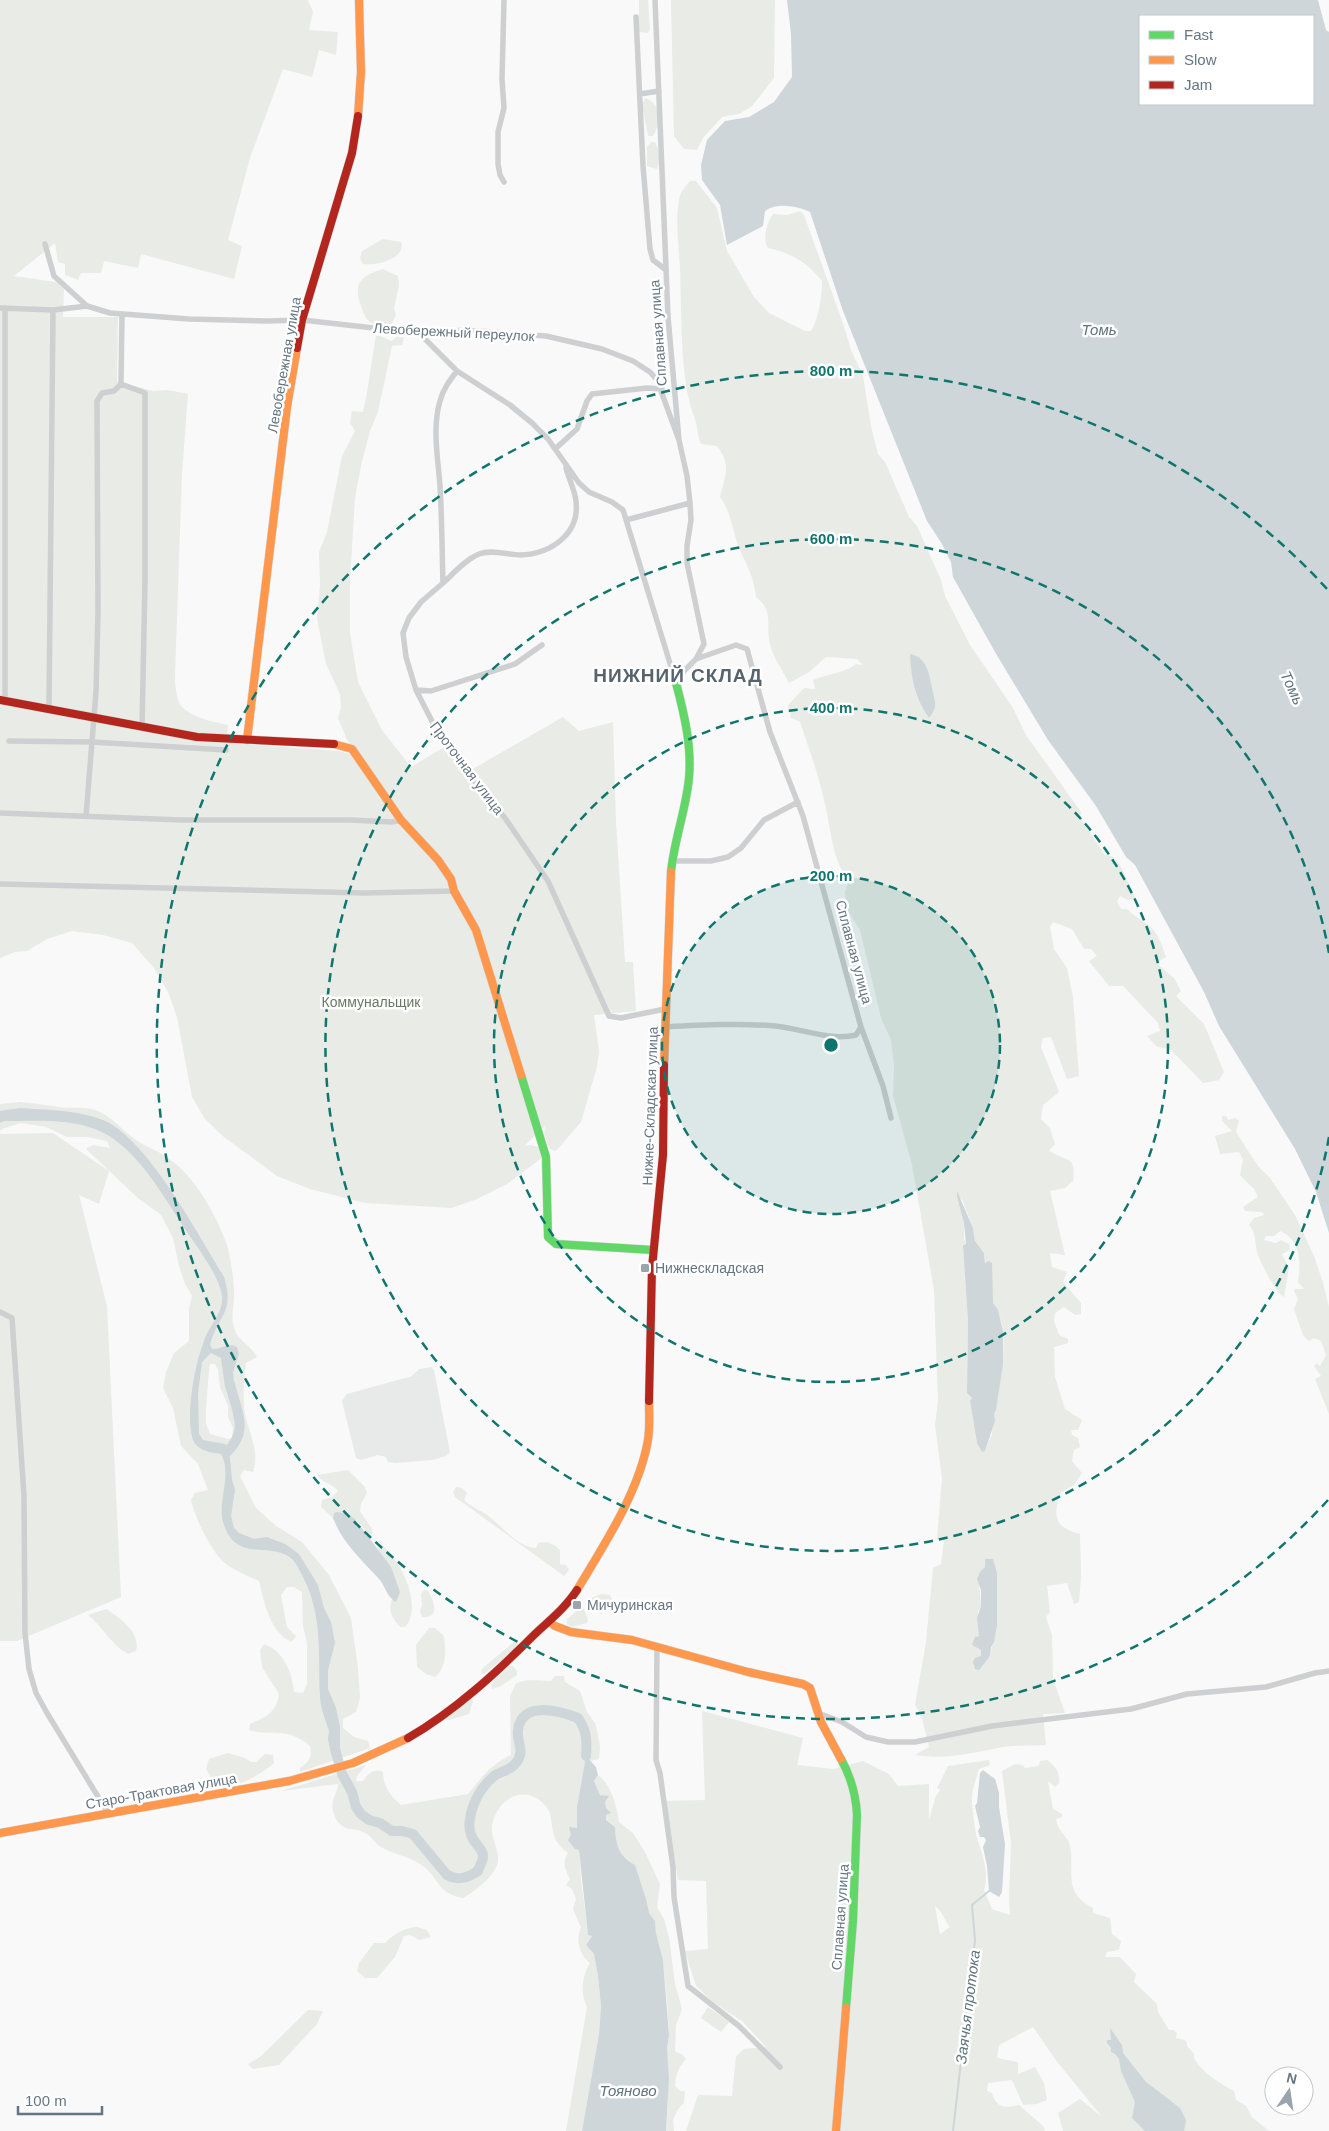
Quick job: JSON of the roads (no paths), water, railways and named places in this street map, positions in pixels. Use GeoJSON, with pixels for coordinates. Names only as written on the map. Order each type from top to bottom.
{"type":"FeatureCollection","features":[{"type":"Feature","properties":{"kind":"street","name":"Левобережная улица"},"geometry":{"type":"LineString","coordinates":[[247,740],[287,408],[302,320],[352,152],[358,121],[361,72],[359,0]]}},
{"type":"Feature","properties":{"kind":"street"},"geometry":{"type":"LineString","coordinates":[[504,0],[502,79],[504,108],[498,132],[498,164],[500,176],[504,182]]}},
{"type":"Feature","properties":{"kind":"street","name":"Сплавная улица"},"geometry":{"type":"LineString","coordinates":[[655,0],[668,317],[680,440],[691,520],[686,546],[686,563],[704,644],[696,659]]}},
{"type":"Feature","properties":{"kind":"street"},"geometry":{"type":"LineString","coordinates":[[636,16],[643,166],[650,254],[653,260],[666,270]]}},
{"type":"Feature","properties":{"kind":"street"},"geometry":{"type":"LineString","coordinates":[[640,94],[659,91]]}},
{"type":"Feature","properties":{"kind":"street"},"geometry":{"type":"LineString","coordinates":[[45,244],[54,276],[87,306]]}},
{"type":"Feature","properties":{"kind":"street","name":"Левобережный переулок"},"geometry":{"type":"LineString","coordinates":[[87,306],[122,314],[268,322],[302,320],[419,333],[466,330],[546,336],[576,342],[633,360],[650,372],[662,389],[680,440]]}},
{"type":"Feature","properties":{"kind":"street"},"geometry":{"type":"LineString","coordinates":[[87,306],[53,310],[2,308],[2,700],[197,737],[345,745],[352,749],[401,820],[438,860],[451,879],[454,891],[476,930],[548,1168],[548,1237],[556,1244],[653,1250]]}},
{"type":"Feature","properties":{"kind":"street"},"geometry":{"type":"LineString","coordinates":[[49,708],[53,310]]}},
{"type":"Feature","properties":{"kind":"street"},"geometry":{"type":"LineString","coordinates":[[86,816],[94,718],[98,612],[96,401],[102,393],[114,391],[121,384],[122,314]]}},
{"type":"Feature","properties":{"kind":"street"},"geometry":{"type":"LineString","coordinates":[[419,333],[457,371],[510,404],[532,423],[589,492],[618,505],[623,510],[676,683]]}},
{"type":"Feature","properties":{"kind":"street"},"geometry":{"type":"LineString","coordinates":[[443,583],[440,488],[436,436],[437,416],[440,400],[447,384],[457,371]]}},
{"type":"Feature","properties":{"kind":"street"},"geometry":{"type":"LineString","coordinates":[[121,384],[145,393],[145,581],[142,727]]}},
{"type":"Feature","properties":{"kind":"street"},"geometry":{"type":"LineString","coordinates":[[555,449],[578,429],[587,401],[592,394],[647,388],[662,389]]}},
{"type":"Feature","properties":{"kind":"street","name":"Проточная улица"},"geometry":{"type":"LineString","coordinates":[[565,464],[576,501],[573,526],[563,538],[548,550],[521,555],[479,554],[421,602],[409,618],[403,633],[406,657],[416,690],[435,727],[453,748],[477,785],[505,818],[536,860],[548,881],[609,1016],[621,1018],[665,1009]]}},
{"type":"Feature","properties":{"kind":"street"},"geometry":{"type":"LineString","coordinates":[[626,520],[690,503]]}},
{"type":"Feature","properties":{"kind":"street"},"geometry":{"type":"LineString","coordinates":[[416,690],[431,691],[515,664],[542,645]]}},
{"type":"Feature","properties":{"kind":"street","name":"Сплавная улица"},"geometry":{"type":"LineString","coordinates":[[696,659],[736,646],[747,650],[770,732],[798,802],[851,983],[861,1027],[883,1086],[891,1118]]}},
{"type":"Feature","properties":{"kind":"street"},"geometry":{"type":"LineString","coordinates":[[676,683],[696,659]]}},
{"type":"Feature","properties":{"kind":"street","name":"Нижне-Складская улица"},"geometry":{"type":"LineString","coordinates":[[354,1763],[410,1737],[457,1704],[507,1662],[569,1602],[606,1542],[634,1486],[646,1453],[653,1250],[663,1155],[664,1026],[669,889],[672,861],[687,797],[690,762],[685,717],[676,683]]}},
{"type":"Feature","properties":{"kind":"street"},"geometry":{"type":"LineString","coordinates":[[10,741],[92,742],[226,750]]}},
{"type":"Feature","properties":{"kind":"street"},"geometry":{"type":"LineString","coordinates":[[672,861],[711,861],[728,857],[741,848],[764,820],[798,802]]}},
{"type":"Feature","properties":{"kind":"street"},"geometry":{"type":"LineString","coordinates":[[0,813],[181,820],[350,820],[392,822],[401,820]]}},
{"type":"Feature","properties":{"kind":"street"},"geometry":{"type":"LineString","coordinates":[[0,884],[354,893],[454,891]]}},
{"type":"Feature","properties":{"kind":"street"},"geometry":{"type":"LineString","coordinates":[[664,1026],[760,1025],[838,1037],[856,1035],[861,1027]]}},
{"type":"Feature","properties":{"kind":"street"},"geometry":{"type":"LineString","coordinates":[[0,1312],[12,1318],[24,1496],[25,1633],[29,1669],[36,1693],[47,1714],[108,1813]]}},
{"type":"Feature","properties":{"kind":"street","name":"Сплавная улица"},"geometry":{"type":"LineString","coordinates":[[549,1622],[562,1630],[617,1637],[810,1688],[818,1713],[850,1775],[856,1800],[857,1815],[853,1921],[836,2131]]}},
{"type":"Feature","properties":{"kind":"street"},"geometry":{"type":"LineString","coordinates":[[657,1648],[655,1686],[656,1760],[673,1867],[674,1897],[688,1986],[739,2026],[780,2067]]}},
{"type":"Feature","properties":{"kind":"street"},"geometry":{"type":"LineString","coordinates":[[818,1713],[842,1722],[871,1739],[888,1742],[915,1742],[992,1726],[1131,1710],[1187,1694],[1266,1687],[1315,1673],[1329,1671]]}},
{"type":"Feature","properties":{"kind":"street","name":"Старо-Трактовая улица"},"geometry":{"type":"LineString","coordinates":[[0,1833],[289,1781],[354,1763]]}},
{"type":"Feature","properties":{"kind":"water","name":"Томь"},"geometry":{"type":"Polygon","coordinates":[[[787,0],[1318,0],[1326,30],[1329,32],[1329,1233],[1316,1192],[1295,1149],[1219,1026],[1204,992],[1135,865],[1126,857],[1096,806],[1048,740],[953,577],[951,562],[927,521],[843,311],[810,212],[787,206],[770,208],[765,211],[763,226],[727,245],[720,205],[702,180],[701,165],[707,140],[725,121],[749,117],[774,102],[792,77],[791,34],[787,0]]]}},
{"type":"Feature","properties":{"kind":"water"},"geometry":{"type":"Polygon","coordinates":[[[910,654],[924,662],[928,672],[935,705],[929,718],[920,703],[915,688],[910,654]]]}},
{"type":"Feature","properties":{"kind":"water"},"geometry":{"type":"Polygon","coordinates":[[[20,1108],[83,1114],[103,1120],[120,1130],[137,1146],[171,1190],[224,1277],[227,1289],[227,1306],[210,1345],[212,1349],[231,1345],[237,1347],[239,1354],[233,1372],[235,1396],[229,1397],[225,1387],[221,1358],[211,1353],[202,1362],[198,1393],[199,1434],[203,1440],[225,1444],[229,1448],[232,1480],[235,1490],[231,1516],[234,1528],[239,1533],[254,1539],[267,1537],[285,1544],[299,1554],[318,1585],[324,1608],[331,1622],[335,1643],[328,1670],[328,1689],[336,1708],[340,1727],[340,1760],[335,1761],[328,1742],[329,1731],[320,1700],[317,1621],[314,1606],[303,1577],[295,1562],[288,1556],[280,1552],[244,1547],[236,1543],[229,1536],[222,1516],[225,1480],[224,1462],[221,1454],[199,1448],[194,1442],[191,1432],[190,1406],[197,1363],[206,1335],[221,1308],[222,1296],[217,1279],[154,1182],[126,1149],[103,1133],[90,1127],[76,1124],[32,1121],[4,1121],[0,1123],[0,1111],[20,1108]]]}},
{"type":"Feature","properties":{"kind":"water"},"geometry":{"type":"Polygon","coordinates":[[[957,1191],[973,1228],[975,1241],[984,1253],[985,1263],[989,1261],[992,1263],[993,1303],[998,1310],[1003,1331],[1003,1364],[994,1414],[995,1421],[985,1451],[982,1452],[977,1443],[970,1401],[972,1398],[967,1393],[968,1321],[963,1246],[966,1244],[964,1223],[957,1191]]]}},
{"type":"Feature","properties":{"kind":"water"},"geometry":{"type":"Polygon","coordinates":[[[334,1513],[348,1514],[355,1519],[391,1567],[400,1592],[396,1602],[389,1595],[380,1580],[342,1536],[333,1518],[334,1513]]]}},
{"type":"Feature","properties":{"kind":"water"},"geometry":{"type":"Polygon","coordinates":[[[985,1559],[993,1559],[997,1573],[997,1625],[990,1656],[979,1670],[975,1669],[973,1662],[975,1658],[981,1656],[981,1650],[972,1645],[975,1637],[979,1636],[977,1618],[981,1606],[981,1590],[977,1579],[985,1567],[985,1559]]]}},
{"type":"Feature","properties":{"kind":"water","name":"Тояново"},"geometry":{"type":"Polygon","coordinates":[[[586,1756],[596,1767],[598,1775],[594,1781],[600,1795],[609,1796],[605,1802],[606,1808],[611,1813],[606,1815],[606,1820],[615,1827],[617,1845],[621,1854],[635,1865],[649,1913],[655,1921],[663,1960],[669,2035],[667,2049],[669,2079],[666,2131],[582,2131],[599,2034],[601,2006],[594,1954],[586,1945],[592,1936],[588,1935],[579,1850],[575,1849],[568,1840],[571,1835],[569,1827],[577,1828],[577,1807],[586,1756]]]}},
{"type":"Feature","properties":{"kind":"water"},"geometry":{"type":"Polygon","coordinates":[[[983,1770],[995,1779],[999,1793],[999,1807],[1005,1844],[1002,1892],[999,1897],[989,1891],[983,1847],[986,1840],[984,1837],[980,1837],[978,1831],[980,1827],[975,1806],[977,1803],[980,1773],[983,1770]]]}},
{"type":"Feature","properties":{"kind":"water"},"geometry":{"type":"Polygon","coordinates":[[[1110,2028],[1122,2045],[1123,2053],[1146,2082],[1180,2108],[1186,2120],[1184,2131],[1145,2131],[1132,2118],[1135,2102],[1121,2071],[1119,2059],[1111,2052],[1111,2048],[1107,2043],[1107,2040],[1111,2040],[1110,2028]]]}},
{"type":"Feature","properties":{"kind":"waterway"},"geometry":{"type":"LineString","coordinates":[[227,1452],[234,1444],[240,1428],[238,1412],[230,1384]]}},
{"type":"Feature","properties":{"kind":"waterway"},"geometry":{"type":"LineString","coordinates":[[335,1749],[342,1774],[352,1792],[356,1807],[361,1814],[392,1831],[413,1834],[447,1875],[459,1878],[467,1877],[478,1871],[482,1862],[483,1853],[470,1833],[469,1827],[473,1807],[481,1790],[489,1780],[511,1768],[519,1758],[518,1730],[526,1714],[542,1710],[578,1718],[586,1736],[586,1756]]}},
{"type":"Feature","properties":{"kind":"waterway","name":"Заячья протока"},"geometry":{"type":"LineString","coordinates":[[953,2131],[975,1940],[972,1905],[989,1891]]}},
{"type":"Feature","properties":{"kind":"place","name":"Нижнескладская"},"geometry":{"type":"Point","coordinates":[645,1268]}},
{"type":"Feature","properties":{"kind":"place","name":"Мичуринская"},"geometry":{"type":"Point","coordinates":[577,1605]}},
{"type":"Feature","properties":{"kind":"district","name":"НИЖНИЙ СКЛАД"},"geometry":{"type":"Point","coordinates":[678,675]}},
{"type":"Feature","properties":{"kind":"park label","name":"Коммунальщик"},"geometry":{"type":"Point","coordinates":[371,1002]}}]}
